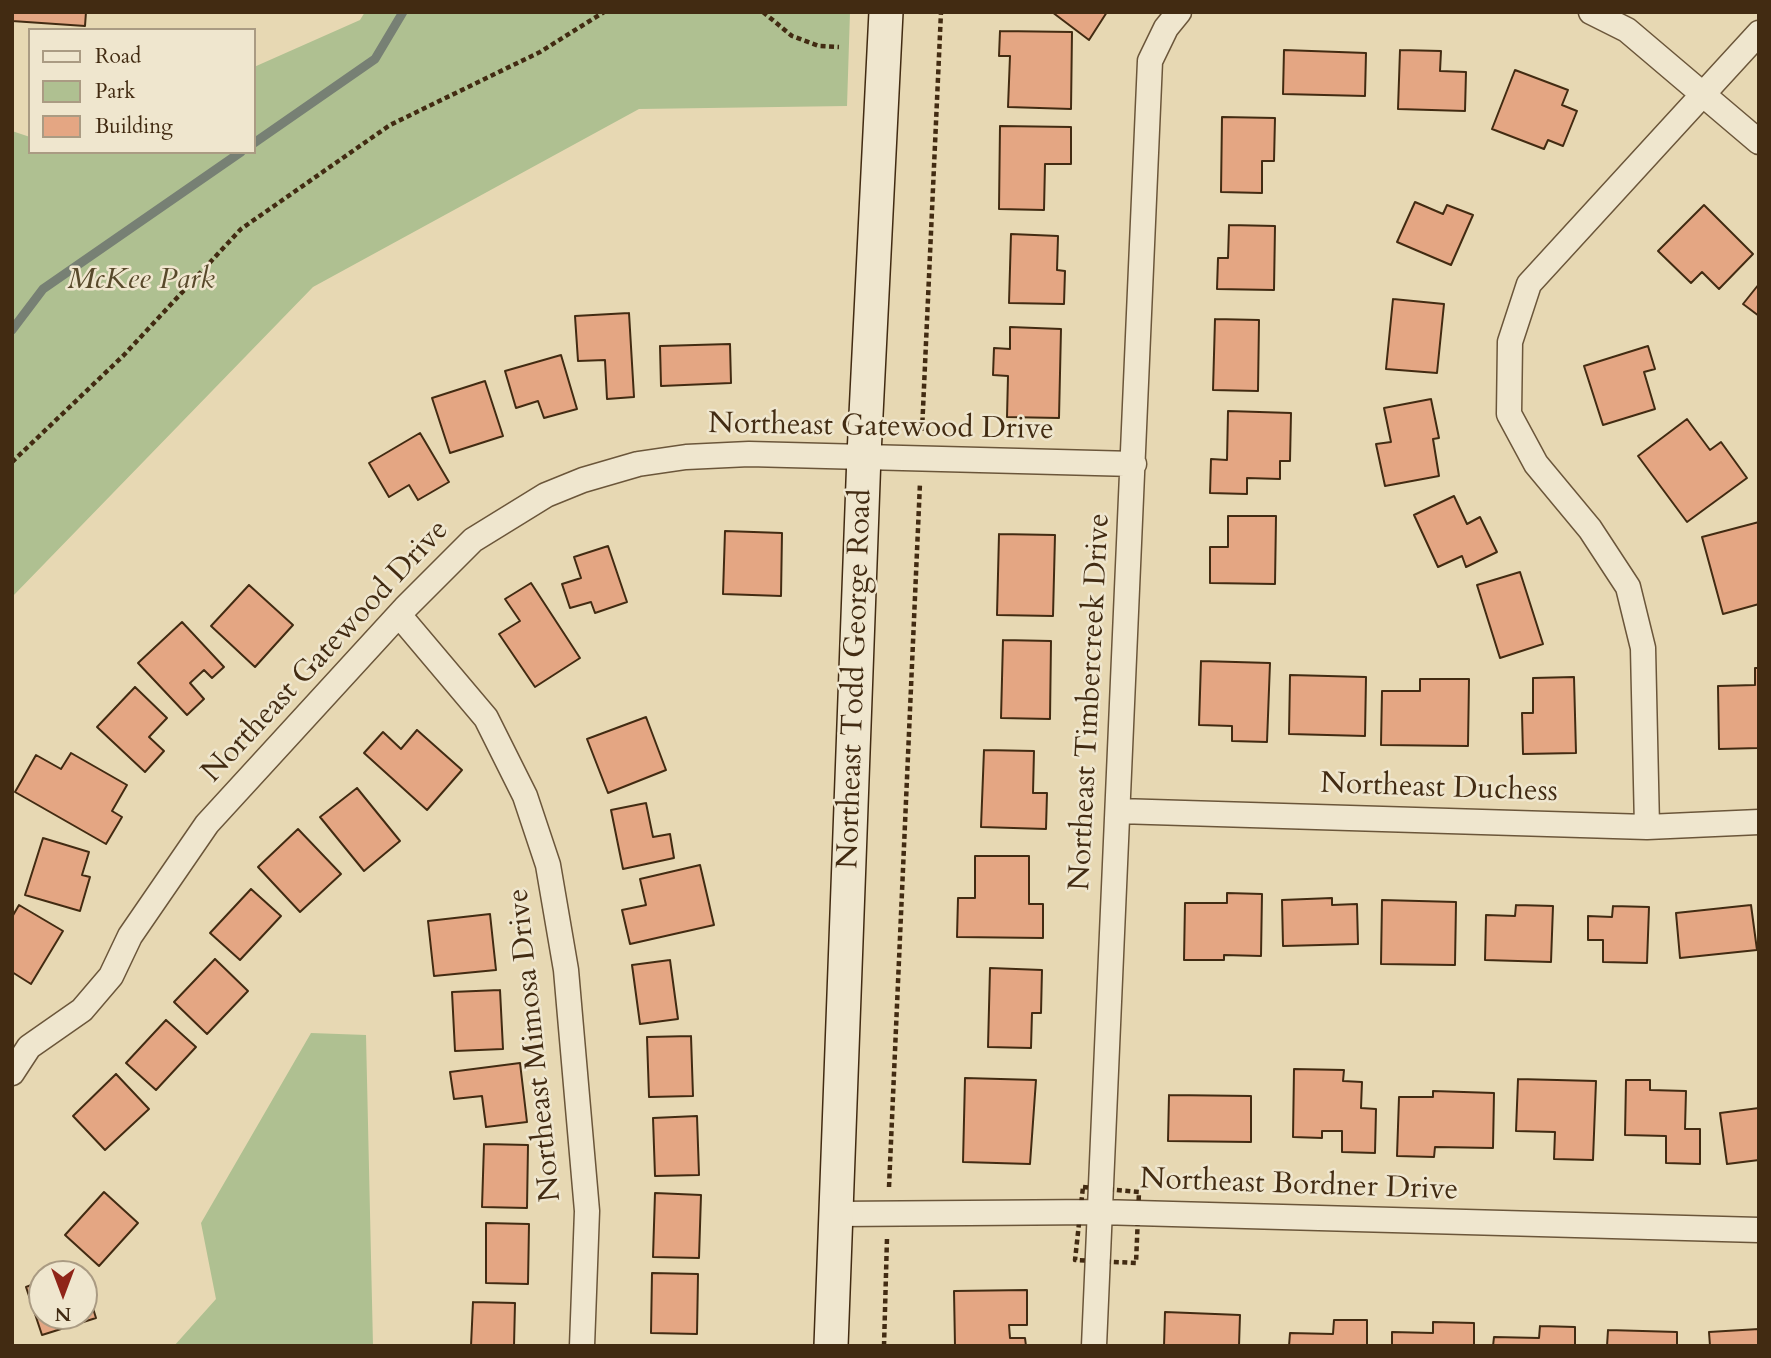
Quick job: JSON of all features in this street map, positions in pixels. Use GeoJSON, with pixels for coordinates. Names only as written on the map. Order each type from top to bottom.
{"type":"FeatureCollection","features":[{"type":"Feature","properties":{"kind":"main road","name":"Northeast Todd George Road"},"geometry":{"type":"LineString","coordinates":[[831,1346],[863,455],[886,12]]}},
{"type":"Feature","properties":{"kind":"street","name":"Northeast Timbercreek Drive"},"geometry":{"type":"LineString","coordinates":[[1094,1346],[1135,464],[1150,61],[1167,28],[1179,12]]}},
{"type":"Feature","properties":{"kind":"street"},"geometry":{"type":"LineString","coordinates":[[1591,12],[1627,30],[1759,142]]}},
{"type":"Feature","properties":{"kind":"street"},"geometry":{"type":"LineString","coordinates":[[1647,827],[1643,648],[1628,587],[1590,529],[1536,464],[1509,414],[1510,342],[1529,284],[1759,33]]}},
{"type":"Feature","properties":{"kind":"street","name":"Northeast Gatewood Drive"},"geometry":{"type":"LineString","coordinates":[[12,1073],[29,1047],[82,1010],[111,976],[130,936],[208,824],[399,615],[472,540],[536,501],[583,480],[638,464],[686,457],[749,454],[863,455],[1135,464]]}},
{"type":"Feature","properties":{"kind":"street","name":"Northeast Mimosa Drive"},"geometry":{"type":"LineString","coordinates":[[399,615],[486,718],[525,796],[548,865],[566,970],[587,1211],[582,1346]]}},
{"type":"Feature","properties":{"kind":"street","name":"Northeast Duchess"},"geometry":{"type":"LineString","coordinates":[[1118,811],[1647,827],[1759,822]]}},
{"type":"Feature","properties":{"kind":"street","name":"Northeast Bordner Drive"},"geometry":{"type":"LineString","coordinates":[[837,1214],[1099,1212],[1759,1230]]}},
{"type":"Feature","properties":{"kind":"path"},"geometry":{"type":"LineString","coordinates":[[12,462],[123,356],[242,229],[390,125],[540,52],[604,12]]}},
{"type":"Feature","properties":{"kind":"path"},"geometry":{"type":"LineString","coordinates":[[764,12],[792,36],[819,46],[839,47]]}},
{"type":"Feature","properties":{"kind":"path"},"geometry":{"type":"LineString","coordinates":[[884,1346],[941,12]]}},
{"type":"Feature","properties":{"kind":"green space","name":"McKee Park"},"geometry":{"type":"Polygon","coordinates":[[[365,12],[850,12],[847,106],[639,109],[313,287],[12,597],[12,131],[28,136],[28,154],[256,154],[256,66],[360,20],[365,12]]]}},
{"type":"Feature","properties":{"kind":"green space"},"geometry":{"type":"Polygon","coordinates":[[[311,1033],[366,1035],[373,1346],[174,1346],[216,1299],[201,1223],[311,1033]]]}},
{"type":"Feature","properties":{"kind":"building"},"geometry":{"type":"Polygon","coordinates":[[[12,12],[86,12],[85,26],[12,21],[12,12]]]}},
{"type":"Feature","properties":{"kind":"building"},"geometry":{"type":"Polygon","coordinates":[[[1052,12],[1107,12],[1089,40],[1052,12]]]}},
{"type":"Feature","properties":{"kind":"building"},"geometry":{"type":"Polygon","coordinates":[[[1000,31],[1072,32],[1071,109],[1008,107],[1010,56],[999,56],[1000,31]]]}},
{"type":"Feature","properties":{"kind":"building"},"geometry":{"type":"Polygon","coordinates":[[[1284,50],[1366,53],[1365,96],[1283,94],[1284,50]]]}},
{"type":"Feature","properties":{"kind":"building"},"geometry":{"type":"Polygon","coordinates":[[[1400,50],[1441,51],[1440,71],[1466,72],[1465,111],[1398,109],[1400,50]]]}},
{"type":"Feature","properties":{"kind":"building"},"geometry":{"type":"Polygon","coordinates":[[[1515,70],[1568,90],[1562,105],[1577,111],[1563,146],[1548,140],[1544,149],[1492,129],[1515,70]]]}},
{"type":"Feature","properties":{"kind":"building"},"geometry":{"type":"Polygon","coordinates":[[[1222,117],[1275,118],[1274,161],[1262,161],[1262,193],[1221,192],[1222,117]]]}},
{"type":"Feature","properties":{"kind":"building"},"geometry":{"type":"Polygon","coordinates":[[[1000,126],[1071,127],[1071,164],[1045,164],[1044,210],[999,209],[1000,126]]]}},
{"type":"Feature","properties":{"kind":"building"},"geometry":{"type":"Polygon","coordinates":[[[1415,202],[1443,214],[1447,205],[1473,215],[1451,265],[1397,242],[1415,202]]]}},
{"type":"Feature","properties":{"kind":"building"},"geometry":{"type":"Polygon","coordinates":[[[1704,205],[1753,254],[1719,289],[1702,272],[1691,283],[1658,251],[1704,205]]]}},
{"type":"Feature","properties":{"kind":"building"},"geometry":{"type":"Polygon","coordinates":[[[1229,225],[1275,226],[1274,290],[1217,289],[1218,258],[1228,258],[1229,225]]]}},
{"type":"Feature","properties":{"kind":"building"},"geometry":{"type":"Polygon","coordinates":[[[1011,234],[1058,236],[1057,270],[1065,271],[1064,304],[1009,303],[1011,234]]]}},
{"type":"Feature","properties":{"kind":"building"},"geometry":{"type":"Polygon","coordinates":[[[1759,284],[1759,316],[1743,304],[1759,284]]]}},
{"type":"Feature","properties":{"kind":"building"},"geometry":{"type":"Polygon","coordinates":[[[1393,299],[1444,304],[1437,373],[1386,369],[1393,299]]]}},
{"type":"Feature","properties":{"kind":"building"},"geometry":{"type":"Polygon","coordinates":[[[629,313],[634,397],[607,399],[605,360],[578,361],[575,316],[629,313]]]}},
{"type":"Feature","properties":{"kind":"building"},"geometry":{"type":"Polygon","coordinates":[[[1215,319],[1259,320],[1258,391],[1213,390],[1215,319]]]}},
{"type":"Feature","properties":{"kind":"building"},"geometry":{"type":"Polygon","coordinates":[[[1010,327],[1061,329],[1059,418],[1007,417],[1008,376],[993,375],[994,348],[1010,349],[1010,327]]]}},
{"type":"Feature","properties":{"kind":"building"},"geometry":{"type":"Polygon","coordinates":[[[730,344],[731,383],[661,386],[660,346],[730,344]]]}},
{"type":"Feature","properties":{"kind":"building"},"geometry":{"type":"Polygon","coordinates":[[[1648,346],[1655,369],[1644,372],[1655,409],[1603,425],[1584,366],[1648,346]]]}},
{"type":"Feature","properties":{"kind":"building"},"geometry":{"type":"Polygon","coordinates":[[[561,355],[577,409],[544,418],[538,401],[516,408],[505,371],[561,355]]]}},
{"type":"Feature","properties":{"kind":"building"},"geometry":{"type":"Polygon","coordinates":[[[485,381],[503,436],[450,453],[432,398],[485,381]]]}},
{"type":"Feature","properties":{"kind":"building"},"geometry":{"type":"Polygon","coordinates":[[[1431,399],[1439,438],[1433,439],[1439,476],[1385,486],[1376,444],[1391,442],[1384,408],[1431,399]]]}},
{"type":"Feature","properties":{"kind":"building"},"geometry":{"type":"Polygon","coordinates":[[[1228,411],[1291,413],[1290,461],[1280,461],[1280,479],[1247,478],[1247,494],[1210,493],[1211,459],[1227,460],[1228,411]]]}},
{"type":"Feature","properties":{"kind":"building"},"geometry":{"type":"Polygon","coordinates":[[[1687,419],[1710,450],[1721,442],[1747,478],[1687,522],[1638,456],[1687,419]]]}},
{"type":"Feature","properties":{"kind":"building"},"geometry":{"type":"Polygon","coordinates":[[[420,433],[449,482],[418,500],[409,485],[389,497],[369,463],[420,433]]]}},
{"type":"Feature","properties":{"kind":"building"},"geometry":{"type":"Polygon","coordinates":[[[1454,496],[1467,524],[1480,517],[1497,552],[1466,567],[1462,556],[1438,567],[1414,515],[1454,496]]]}},
{"type":"Feature","properties":{"kind":"building"},"geometry":{"type":"Polygon","coordinates":[[[1228,516],[1276,516],[1275,584],[1210,583],[1210,547],[1228,547],[1228,516]]]}},
{"type":"Feature","properties":{"kind":"building"},"geometry":{"type":"Polygon","coordinates":[[[1759,522],[1759,604],[1723,614],[1702,537],[1759,522]]]}},
{"type":"Feature","properties":{"kind":"building"},"geometry":{"type":"Polygon","coordinates":[[[725,531],[782,533],[781,596],[723,594],[725,531]]]}},
{"type":"Feature","properties":{"kind":"building"},"geometry":{"type":"Polygon","coordinates":[[[999,534],[1055,535],[1053,616],[997,615],[999,534]]]}},
{"type":"Feature","properties":{"kind":"building"},"geometry":{"type":"Polygon","coordinates":[[[608,546],[627,602],[595,613],[591,602],[570,608],[562,584],[581,578],[574,557],[608,546]]]}},
{"type":"Feature","properties":{"kind":"building"},"geometry":{"type":"Polygon","coordinates":[[[1520,572],[1543,644],[1500,658],[1477,585],[1520,572]]]}},
{"type":"Feature","properties":{"kind":"building"},"geometry":{"type":"Polygon","coordinates":[[[531,583],[580,658],[535,687],[499,634],[520,621],[505,599],[531,583]]]}},
{"type":"Feature","properties":{"kind":"building"},"geometry":{"type":"Polygon","coordinates":[[[249,585],[293,625],[255,667],[211,626],[249,585]]]}},
{"type":"Feature","properties":{"kind":"building"},"geometry":{"type":"Polygon","coordinates":[[[182,622],[224,667],[212,678],[204,670],[190,683],[204,699],[187,715],[138,663],[182,622]]]}},
{"type":"Feature","properties":{"kind":"building"},"geometry":{"type":"Polygon","coordinates":[[[1003,640],[1051,641],[1050,719],[1001,718],[1003,640]]]}},
{"type":"Feature","properties":{"kind":"building"},"geometry":{"type":"Polygon","coordinates":[[[1201,661],[1270,663],[1267,742],[1232,741],[1232,726],[1199,725],[1201,661]]]}},
{"type":"Feature","properties":{"kind":"building"},"geometry":{"type":"Polygon","coordinates":[[[1755,668],[1759,668],[1759,748],[1719,749],[1718,686],[1755,685],[1755,668]]]}},
{"type":"Feature","properties":{"kind":"building"},"geometry":{"type":"Polygon","coordinates":[[[1290,675],[1366,677],[1365,736],[1289,734],[1290,675]]]}},
{"type":"Feature","properties":{"kind":"building"},"geometry":{"type":"Polygon","coordinates":[[[1574,677],[1576,753],[1523,754],[1522,713],[1533,713],[1533,678],[1574,677]]]}},
{"type":"Feature","properties":{"kind":"building"},"geometry":{"type":"Polygon","coordinates":[[[1420,679],[1469,679],[1468,746],[1381,745],[1382,691],[1420,691],[1420,679]]]}},
{"type":"Feature","properties":{"kind":"building"},"geometry":{"type":"Polygon","coordinates":[[[135,687],[167,718],[149,737],[164,751],[145,772],[97,727],[135,687]]]}},
{"type":"Feature","properties":{"kind":"building"},"geometry":{"type":"Polygon","coordinates":[[[646,717],[666,770],[608,793],[587,739],[646,717]]]}},
{"type":"Feature","properties":{"kind":"building"},"geometry":{"type":"Polygon","coordinates":[[[417,730],[462,770],[427,810],[364,753],[383,732],[401,749],[417,730]]]}},
{"type":"Feature","properties":{"kind":"building"},"geometry":{"type":"Polygon","coordinates":[[[984,750],[1034,751],[1033,793],[1047,793],[1046,829],[981,827],[984,750]]]}},
{"type":"Feature","properties":{"kind":"building"},"geometry":{"type":"Polygon","coordinates":[[[71,753],[127,785],[112,811],[122,817],[106,844],[15,792],[36,755],[61,769],[71,753]]]}},
{"type":"Feature","properties":{"kind":"building"},"geometry":{"type":"Polygon","coordinates":[[[357,788],[400,841],[364,871],[320,817],[357,788]]]}},
{"type":"Feature","properties":{"kind":"building"},"geometry":{"type":"Polygon","coordinates":[[[646,803],[653,837],[670,834],[674,858],[623,869],[611,810],[646,803]]]}},
{"type":"Feature","properties":{"kind":"building"},"geometry":{"type":"Polygon","coordinates":[[[298,829],[341,874],[300,912],[258,867],[298,829]]]}},
{"type":"Feature","properties":{"kind":"building"},"geometry":{"type":"Polygon","coordinates":[[[43,838],[89,852],[82,875],[90,877],[80,911],[25,895],[43,838]]]}},
{"type":"Feature","properties":{"kind":"building"},"geometry":{"type":"Polygon","coordinates":[[[975,856],[1029,856],[1029,904],[1043,904],[1043,938],[957,937],[958,898],[975,898],[975,856]]]}},
{"type":"Feature","properties":{"kind":"building"},"geometry":{"type":"Polygon","coordinates":[[[700,865],[714,925],[630,944],[622,910],[646,905],[640,879],[700,865]]]}},
{"type":"Feature","properties":{"kind":"building"},"geometry":{"type":"Polygon","coordinates":[[[251,889],[281,916],[240,960],[210,933],[251,889]]]}},
{"type":"Feature","properties":{"kind":"building"},"geometry":{"type":"Polygon","coordinates":[[[1227,893],[1262,894],[1261,956],[1224,955],[1224,960],[1184,960],[1185,903],[1227,903],[1227,893]]]}},
{"type":"Feature","properties":{"kind":"building"},"geometry":{"type":"Polygon","coordinates":[[[1332,898],[1332,905],[1357,904],[1358,944],[1283,946],[1282,900],[1332,898]]]}},
{"type":"Feature","properties":{"kind":"building"},"geometry":{"type":"Polygon","coordinates":[[[1382,900],[1456,902],[1455,965],[1381,964],[1382,900]]]}},
{"type":"Feature","properties":{"kind":"building"},"geometry":{"type":"Polygon","coordinates":[[[19,905],[63,931],[31,984],[12,972],[12,917],[19,905]]]}},
{"type":"Feature","properties":{"kind":"building"},"geometry":{"type":"Polygon","coordinates":[[[1516,905],[1553,906],[1551,962],[1485,960],[1486,915],[1515,916],[1516,905]]]}},
{"type":"Feature","properties":{"kind":"building"},"geometry":{"type":"Polygon","coordinates":[[[1751,905],[1757,950],[1680,958],[1676,913],[1751,905]]]}},
{"type":"Feature","properties":{"kind":"building"},"geometry":{"type":"Polygon","coordinates":[[[1613,906],[1649,907],[1647,963],[1603,962],[1603,940],[1588,940],[1588,916],[1612,917],[1613,906]]]}},
{"type":"Feature","properties":{"kind":"building"},"geometry":{"type":"Polygon","coordinates":[[[490,914],[496,970],[434,976],[428,921],[490,914]]]}},
{"type":"Feature","properties":{"kind":"building"},"geometry":{"type":"Polygon","coordinates":[[[215,959],[248,991],[207,1034],[174,1002],[215,959]]]}},
{"type":"Feature","properties":{"kind":"building"},"geometry":{"type":"Polygon","coordinates":[[[670,960],[678,1019],[640,1024],[632,965],[670,960]]]}},
{"type":"Feature","properties":{"kind":"building"},"geometry":{"type":"Polygon","coordinates":[[[990,968],[1042,970],[1041,1013],[1032,1013],[1031,1048],[988,1047],[990,968]]]}},
{"type":"Feature","properties":{"kind":"building"},"geometry":{"type":"Polygon","coordinates":[[[500,990],[503,1049],[455,1051],[452,992],[500,990]]]}},
{"type":"Feature","properties":{"kind":"building"},"geometry":{"type":"Polygon","coordinates":[[[166,1020],[196,1047],[156,1090],[126,1063],[166,1020]]]}},
{"type":"Feature","properties":{"kind":"building"},"geometry":{"type":"Polygon","coordinates":[[[691,1036],[693,1096],[649,1097],[647,1037],[691,1036]]]}},
{"type":"Feature","properties":{"kind":"building"},"geometry":{"type":"Polygon","coordinates":[[[520,1063],[527,1122],[486,1127],[482,1096],[454,1099],[450,1072],[520,1063]]]}},
{"type":"Feature","properties":{"kind":"building"},"geometry":{"type":"Polygon","coordinates":[[[1294,1069],[1344,1070],[1343,1081],[1362,1082],[1361,1108],[1376,1109],[1375,1153],[1342,1152],[1342,1131],[1322,1131],[1322,1138],[1293,1137],[1294,1069]]]}},
{"type":"Feature","properties":{"kind":"building"},"geometry":{"type":"Polygon","coordinates":[[[116,1074],[149,1109],[105,1150],[73,1116],[116,1074]]]}},
{"type":"Feature","properties":{"kind":"building"},"geometry":{"type":"Polygon","coordinates":[[[965,1078],[1036,1080],[1030,1164],[963,1162],[965,1078]]]}},
{"type":"Feature","properties":{"kind":"building"},"geometry":{"type":"Polygon","coordinates":[[[1518,1079],[1596,1081],[1593,1160],[1554,1159],[1555,1132],[1516,1131],[1518,1079]]]}},
{"type":"Feature","properties":{"kind":"building"},"geometry":{"type":"Polygon","coordinates":[[[1626,1080],[1650,1080],[1650,1090],[1686,1091],[1685,1129],[1700,1129],[1700,1164],[1666,1163],[1666,1136],[1625,1135],[1626,1080]]]}},
{"type":"Feature","properties":{"kind":"building"},"geometry":{"type":"Polygon","coordinates":[[[1433,1091],[1494,1093],[1493,1148],[1435,1147],[1434,1157],[1397,1156],[1399,1097],[1433,1097],[1433,1091]]]}},
{"type":"Feature","properties":{"kind":"building"},"geometry":{"type":"Polygon","coordinates":[[[1169,1095],[1251,1096],[1251,1142],[1168,1141],[1169,1095]]]}},
{"type":"Feature","properties":{"kind":"building"},"geometry":{"type":"Polygon","coordinates":[[[1759,1108],[1759,1160],[1727,1164],[1720,1113],[1759,1108]]]}},
{"type":"Feature","properties":{"kind":"building"},"geometry":{"type":"Polygon","coordinates":[[[697,1116],[699,1175],[655,1176],[653,1118],[697,1116]]]}},
{"type":"Feature","properties":{"kind":"building"},"geometry":{"type":"Polygon","coordinates":[[[484,1144],[528,1145],[527,1208],[482,1207],[484,1144]]]}},
{"type":"Feature","properties":{"kind":"building"},"geometry":{"type":"Polygon","coordinates":[[[104,1192],[138,1223],[99,1266],[98,1260],[92,1260],[65,1235],[104,1192]]]}},
{"type":"Feature","properties":{"kind":"building"},"geometry":{"type":"Polygon","coordinates":[[[655,1193],[701,1195],[699,1258],[653,1257],[655,1193]]]}},
{"type":"Feature","properties":{"kind":"building"},"geometry":{"type":"Polygon","coordinates":[[[486,1223],[529,1224],[528,1284],[486,1283],[486,1223]]]}},
{"type":"Feature","properties":{"kind":"building"},"geometry":{"type":"Polygon","coordinates":[[[652,1273],[698,1274],[697,1334],[651,1333],[652,1273]]]}},
{"type":"Feature","properties":{"kind":"building"},"geometry":{"type":"Polygon","coordinates":[[[1027,1290],[1027,1325],[1009,1325],[1010,1338],[1025,1338],[1026,1346],[955,1346],[954,1291],[1027,1290]]]}},
{"type":"Feature","properties":{"kind":"building"},"geometry":{"type":"Polygon","coordinates":[[[473,1302],[515,1303],[514,1346],[471,1346],[473,1302]]]}},
{"type":"Feature","properties":{"kind":"building"},"geometry":{"type":"Polygon","coordinates":[[[1165,1312],[1240,1315],[1239,1346],[1164,1346],[1165,1312]]]}},
{"type":"Feature","properties":{"kind":"building"},"geometry":{"type":"Polygon","coordinates":[[[1334,1320],[1367,1320],[1367,1346],[1289,1346],[1290,1333],[1333,1334],[1334,1320]]]}},
{"type":"Feature","properties":{"kind":"building"},"geometry":{"type":"Polygon","coordinates":[[[1433,1322],[1474,1323],[1474,1346],[1392,1346],[1392,1332],[1433,1333],[1433,1322]]]}},
{"type":"Feature","properties":{"kind":"building"},"geometry":{"type":"Polygon","coordinates":[[[1540,1326],[1575,1327],[1575,1346],[1493,1346],[1494,1337],[1539,1338],[1540,1326]]]}},
{"type":"Feature","properties":{"kind":"building"},"geometry":{"type":"Polygon","coordinates":[[[1759,1329],[1759,1346],[1710,1346],[1709,1332],[1759,1329]]]}},
{"type":"Feature","properties":{"kind":"building"},"geometry":{"type":"Polygon","coordinates":[[[40,1330],[58,1330],[42,1335],[40,1330]]]}},
{"type":"Feature","properties":{"kind":"building"},"geometry":{"type":"Polygon","coordinates":[[[1608,1330],[1677,1332],[1677,1346],[1607,1346],[1608,1330]]]}},
{"type":"Feature","properties":{"kind":"waterway"},"geometry":{"type":"LineString","coordinates":[[256,142],[375,59],[403,12]]}},
{"type":"Feature","properties":{"kind":"waterway"},"geometry":{"type":"LineString","coordinates":[[12,330],[43,289],[238,154]]}}]}
